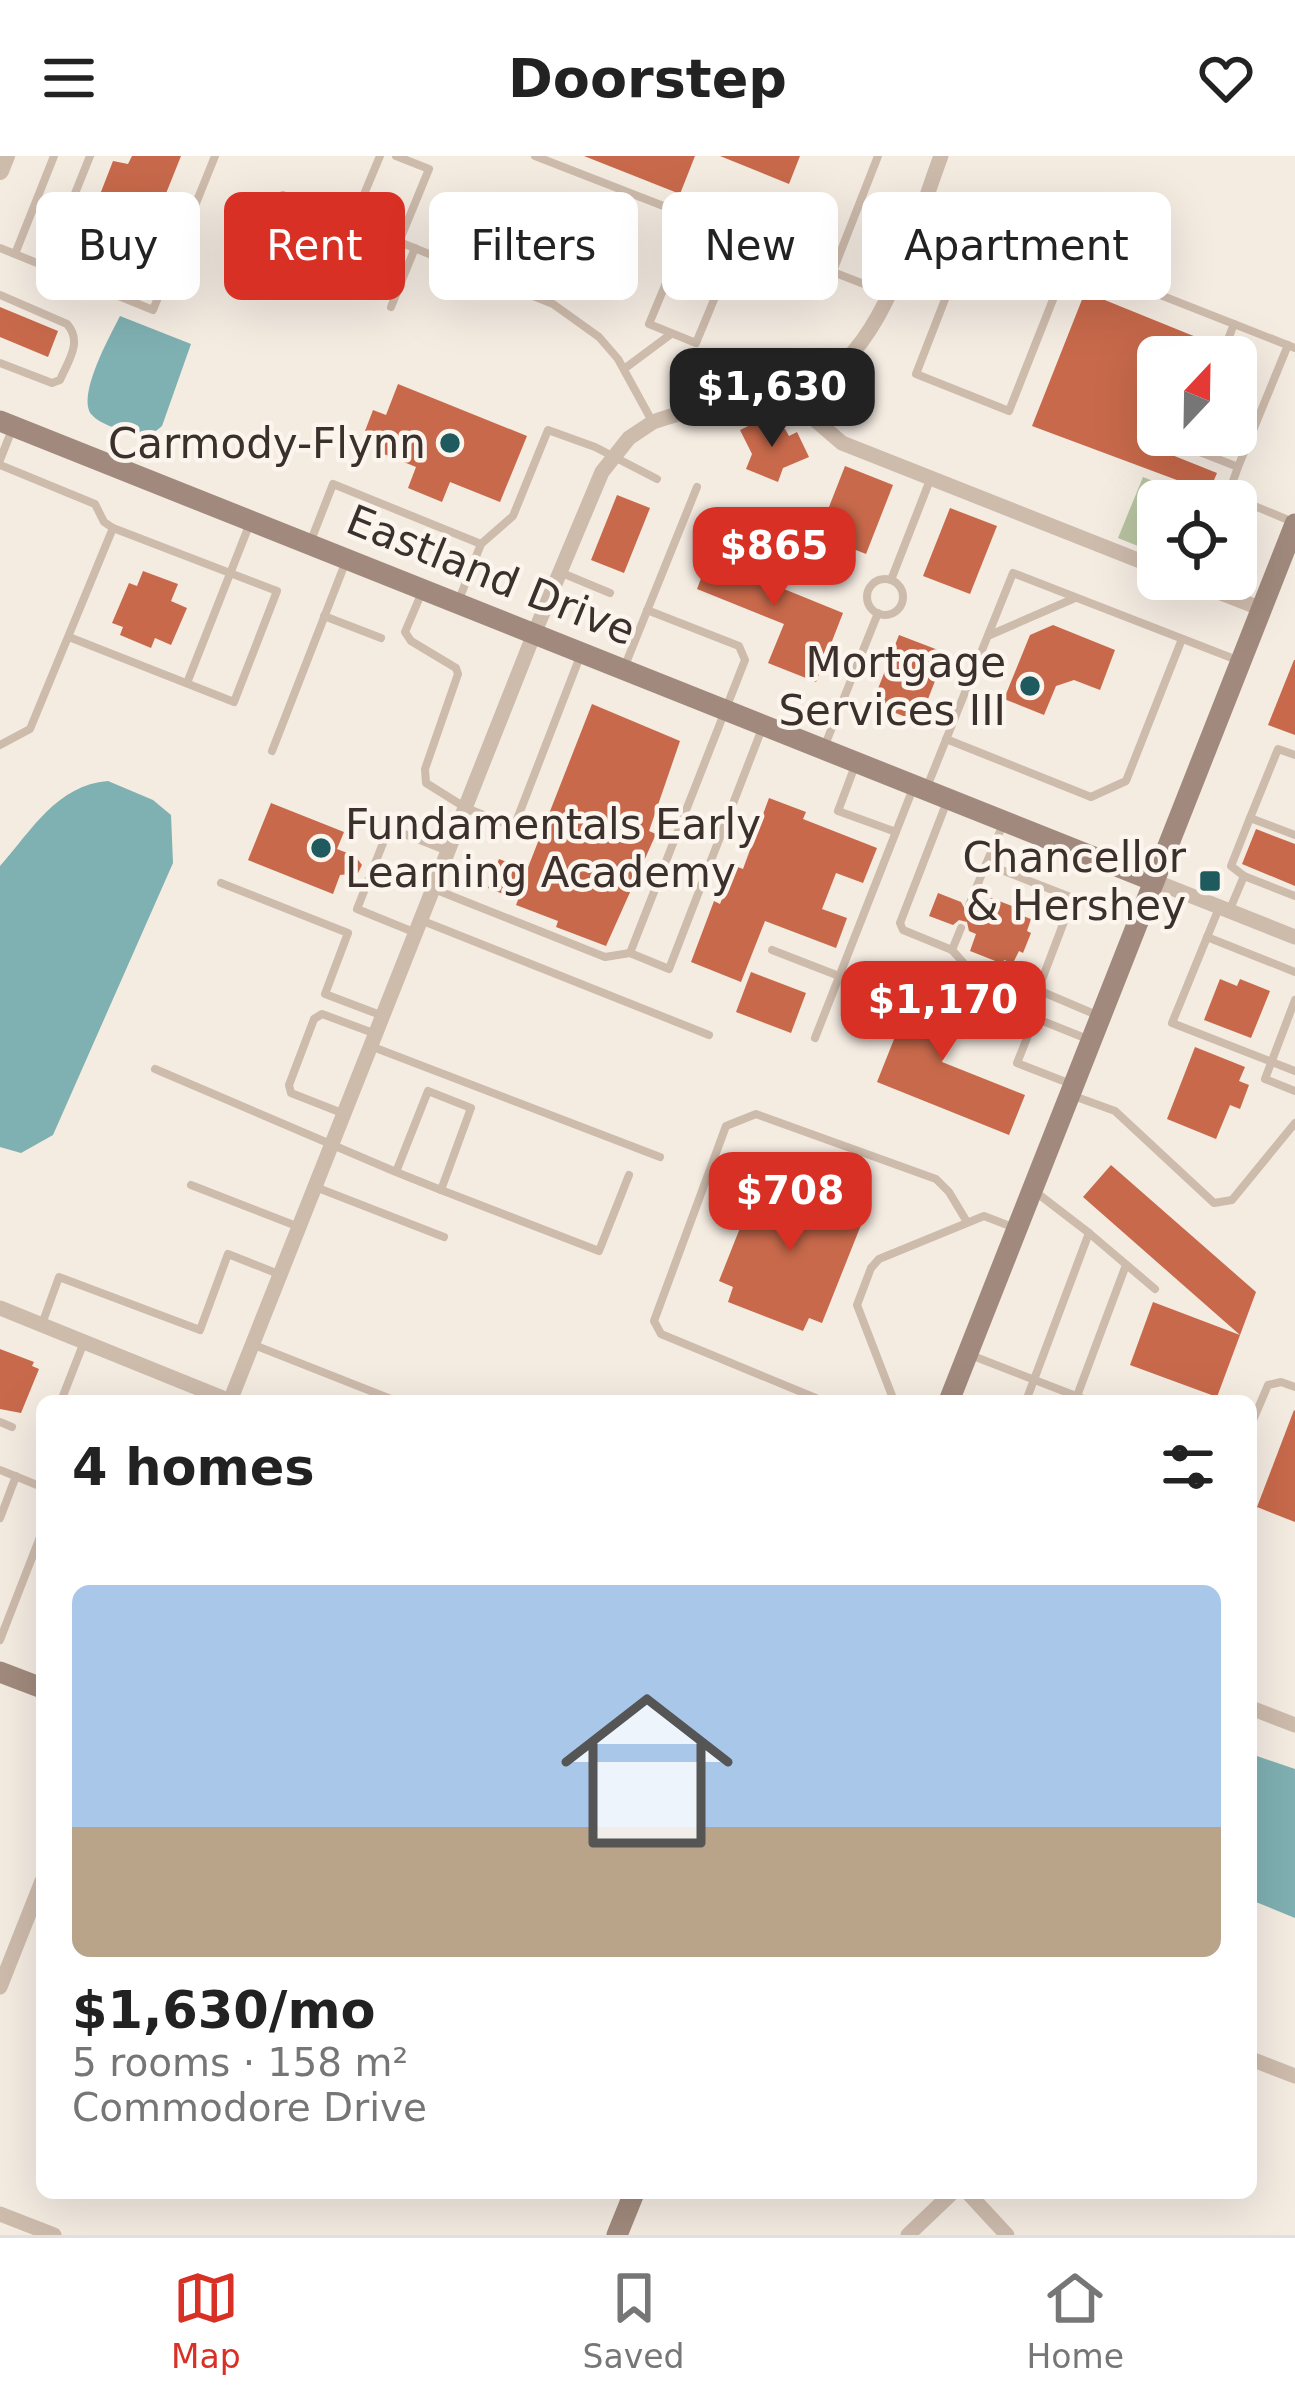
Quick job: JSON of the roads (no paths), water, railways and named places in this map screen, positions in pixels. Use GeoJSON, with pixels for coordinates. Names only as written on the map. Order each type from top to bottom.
{"type":"FeatureCollection","features":[{"type":"Feature","properties":{"kind":"main road","name":"Eastland Drive"},"geometry":{"type":"LineString","coordinates":[[7,423],[1154,881]]}},
{"type":"Feature","properties":{"kind":"main road"},"geometry":{"type":"LineString","coordinates":[[951,1395],[1295,524]]}},
{"type":"Feature","properties":{"kind":"main road"},"geometry":{"type":"LineString","coordinates":[[0,1672],[36,1686]]}},
{"type":"Feature","properties":{"kind":"main road"},"geometry":{"type":"LineString","coordinates":[[617,2235],[632,2199]]}},
{"type":"Feature","properties":{"kind":"street"},"geometry":{"type":"LineString","coordinates":[[0,171],[6,156]]}},
{"type":"Feature","properties":{"kind":"street"},"geometry":{"type":"LineString","coordinates":[[928,192],[941,156]]}},
{"type":"Feature","properties":{"kind":"street"},"geometry":{"type":"LineString","coordinates":[[232,1395],[534,634],[611,458],[653,422],[823,377],[857,351],[886,300]]}},
{"type":"Feature","properties":{"kind":"street"},"geometry":{"type":"LineString","coordinates":[[800,384],[814,419],[842,443],[1137,560]]}},
{"type":"Feature","properties":{"kind":"street"},"geometry":{"type":"LineString","coordinates":[[1239,600],[1262,609]]}},
{"type":"Feature","properties":{"kind":"street"},"geometry":{"type":"LineString","coordinates":[[1154,881],[1295,937]]}},
{"type":"Feature","properties":{"kind":"street"},"geometry":{"type":"LineString","coordinates":[[0,1308],[215,1395]]}},
{"type":"Feature","properties":{"kind":"street"},"geometry":{"type":"LineString","coordinates":[[1257,1710],[1295,1724]]}},
{"type":"Feature","properties":{"kind":"street"},"geometry":{"type":"LineString","coordinates":[[0,1987],[36,1896]]}},
{"type":"Feature","properties":{"kind":"street"},"geometry":{"type":"LineString","coordinates":[[1257,2061],[1295,2076]]}},
{"type":"Feature","properties":{"kind":"street"},"geometry":{"type":"LineString","coordinates":[[908,2235],[946,2199]]}},
{"type":"Feature","properties":{"kind":"street"},"geometry":{"type":"LineString","coordinates":[[974,2199],[1007,2235]]}},
{"type":"Feature","properties":{"kind":"street"},"geometry":{"type":"LineString","coordinates":[[0,2214],[54,2235]]}},
{"type":"Feature","properties":{"kind":"lane"},"geometry":{"type":"LineString","coordinates":[[15,254],[54,156]]}},
{"type":"Feature","properties":{"kind":"lane"},"geometry":{"type":"LineString","coordinates":[[76,192],[90,156]]}},
{"type":"Feature","properties":{"kind":"lane"},"geometry":{"type":"LineString","coordinates":[[200,193],[215,156]]}},
{"type":"Feature","properties":{"kind":"lane"},"geometry":{"type":"LineString","coordinates":[[365,192],[380,156]]}},
{"type":"Feature","properties":{"kind":"lane"},"geometry":{"type":"LineString","coordinates":[[397,156],[429,169],[405,227]]}},
{"type":"Feature","properties":{"kind":"lane"},"geometry":{"type":"LineString","coordinates":[[535,156],[662,205]]}},
{"type":"Feature","properties":{"kind":"lane"},"geometry":{"type":"LineString","coordinates":[[838,258],[878,156]]}},
{"type":"Feature","properties":{"kind":"lane"},"geometry":{"type":"LineString","coordinates":[[405,244],[553,304],[599,338],[624,369],[653,422]]}},
{"type":"Feature","properties":{"kind":"lane"},"geometry":{"type":"LineString","coordinates":[[0,248],[36,263]]}},
{"type":"Feature","properties":{"kind":"lane"},"geometry":{"type":"LineString","coordinates":[[391,307],[415,248]]}},
{"type":"Feature","properties":{"kind":"lane"},"geometry":{"type":"LineString","coordinates":[[670,271],[718,290],[696,343],[672,333],[649,324],[670,271]]}},
{"type":"Feature","properties":{"kind":"lane"},"geometry":{"type":"LineString","coordinates":[[0,296],[67,324],[74,332],[75,345],[60,380],[52,383],[0,363]]}},
{"type":"Feature","properties":{"kind":"lane"},"geometry":{"type":"LineString","coordinates":[[1171,299],[1292,346],[1228,494],[1295,524]]}},
{"type":"Feature","properties":{"kind":"lane"},"geometry":{"type":"LineString","coordinates":[[128,300],[153,310],[157,300]]}},
{"type":"Feature","properties":{"kind":"lane"},"geometry":{"type":"LineString","coordinates":[[945,300],[916,374],[1009,411],[1053,300]]}},
{"type":"Feature","properties":{"kind":"lane"},"geometry":{"type":"LineString","coordinates":[[1229,336],[1234,324]]}},
{"type":"Feature","properties":{"kind":"lane"},"geometry":{"type":"LineString","coordinates":[[624,369],[672,333]]}},
{"type":"Feature","properties":{"kind":"lane"},"geometry":{"type":"LineString","coordinates":[[7,423],[0,463],[95,504],[113,528],[277,591],[234,701],[69,637]]}},
{"type":"Feature","properties":{"kind":"lane"},"geometry":{"type":"LineString","coordinates":[[457,604],[481,544],[513,516],[548,430],[595,447],[657,479]]}},
{"type":"Feature","properties":{"kind":"lane"},"geometry":{"type":"LineString","coordinates":[[1210,456],[1238,467]]}},
{"type":"Feature","properties":{"kind":"lane"},"geometry":{"type":"LineString","coordinates":[[891,580],[931,478]]}},
{"type":"Feature","properties":{"kind":"lane"},"geometry":{"type":"LineString","coordinates":[[310,545],[333,484],[481,544]]}},
{"type":"Feature","properties":{"kind":"lane"},"geometry":{"type":"LineString","coordinates":[[624,670],[697,487]]}},
{"type":"Feature","properties":{"kind":"lane"},"geometry":{"type":"LineString","coordinates":[[187,683],[251,521]]}},
{"type":"Feature","properties":{"kind":"lane"},"geometry":{"type":"LineString","coordinates":[[0,745],[30,729],[113,528]]}},
{"type":"Feature","properties":{"kind":"lane"},"geometry":{"type":"LineString","coordinates":[[272,751],[346,560]]}},
{"type":"Feature","properties":{"kind":"lane"},"geometry":{"type":"LineString","coordinates":[[560,572],[610,593]]}},
{"type":"Feature","properties":{"kind":"lane"},"geometry":{"type":"LineString","coordinates":[[815,1038],[896,832],[946,739],[1013,572],[1241,662]]}},
{"type":"Feature","properties":{"kind":"lane"},"geometry":{"type":"LineString","coordinates":[[880,579],[891,580],[902,592],[902,603],[889,614],[878,613],[870,606],[868,590],[880,579]]}},
{"type":"Feature","properties":{"kind":"lane"},"geometry":{"type":"LineString","coordinates":[[422,590],[405,632],[411,641],[457,668],[458,674],[425,770],[426,783],[466,808],[514,827],[581,653]]}},
{"type":"Feature","properties":{"kind":"lane"},"geometry":{"type":"LineString","coordinates":[[988,636],[1077,597]]}},
{"type":"Feature","properties":{"kind":"lane"},"geometry":{"type":"LineString","coordinates":[[630,953],[745,660],[739,646],[647,610]]}},
{"type":"Feature","properties":{"kind":"lane"},"geometry":{"type":"LineString","coordinates":[[824,749],[878,613]]}},
{"type":"Feature","properties":{"kind":"lane"},"geometry":{"type":"LineString","coordinates":[[324,616],[380,638]]}},
{"type":"Feature","properties":{"kind":"lane"},"geometry":{"type":"LineString","coordinates":[[946,739],[1091,796],[1108,791],[1126,781],[1182,638]]}},
{"type":"Feature","properties":{"kind":"lane"},"geometry":{"type":"LineString","coordinates":[[434,889],[604,957],[630,953],[669,969],[764,724]]}},
{"type":"Feature","properties":{"kind":"lane"},"geometry":{"type":"LineString","coordinates":[[1290,891],[1260,877],[1244,876],[1232,866],[1278,748],[1295,755]]}},
{"type":"Feature","properties":{"kind":"lane"},"geometry":{"type":"LineString","coordinates":[[857,761],[838,811],[896,832]]}},
{"type":"Feature","properties":{"kind":"lane"},"geometry":{"type":"LineString","coordinates":[[949,797],[900,923],[903,931],[952,950],[969,969],[1101,1016]]}},
{"type":"Feature","properties":{"kind":"lane"},"geometry":{"type":"LineString","coordinates":[[1250,818],[1295,835]]}},
{"type":"Feature","properties":{"kind":"lane"},"geometry":{"type":"LineString","coordinates":[[969,905],[1004,820]]}},
{"type":"Feature","properties":{"kind":"lane"},"geometry":{"type":"LineString","coordinates":[[449,851],[389,828],[357,909],[419,927],[709,1034]]}},
{"type":"Feature","properties":{"kind":"lane"},"geometry":{"type":"LineString","coordinates":[[986,864],[1073,898],[1038,990]]}},
{"type":"Feature","properties":{"kind":"lane"},"geometry":{"type":"LineString","coordinates":[[1244,876],[1207,937],[1172,1023],[1295,1071]]}},
{"type":"Feature","properties":{"kind":"lane"},"geometry":{"type":"LineString","coordinates":[[221,883],[348,933],[325,994],[384,1017]]}},
{"type":"Feature","properties":{"kind":"lane"},"geometry":{"type":"LineString","coordinates":[[952,950],[961,928]]}},
{"type":"Feature","properties":{"kind":"lane"},"geometry":{"type":"LineString","coordinates":[[1207,937],[1295,973]]}},
{"type":"Feature","properties":{"kind":"lane"},"geometry":{"type":"LineString","coordinates":[[772,950],[839,976]]}},
{"type":"Feature","properties":{"kind":"lane"},"geometry":{"type":"LineString","coordinates":[[1295,1000],[1265,1079],[1295,1091]]}},
{"type":"Feature","properties":{"kind":"lane"},"geometry":{"type":"LineString","coordinates":[[346,1114],[291,1093],[314,1019],[322,1014],[375,1041],[660,1157]]}},
{"type":"Feature","properties":{"kind":"lane"},"geometry":{"type":"LineString","coordinates":[[1091,1040],[1035,1018],[1017,1063],[1115,1111],[1214,1203],[1232,1200],[1295,1123]]}},
{"type":"Feature","properties":{"kind":"lane"},"geometry":{"type":"LineString","coordinates":[[155,1069],[396,1172],[599,1251],[629,1175]]}},
{"type":"Feature","properties":{"kind":"lane"},"geometry":{"type":"LineString","coordinates":[[396,1172],[428,1091],[471,1108],[441,1190]]}},
{"type":"Feature","properties":{"kind":"lane"},"geometry":{"type":"LineString","coordinates":[[808,1395],[661,1334],[654,1321],[726,1126],[756,1114],[936,1180],[967,1222]]}},
{"type":"Feature","properties":{"kind":"lane"},"geometry":{"type":"LineString","coordinates":[[191,1185],[300,1228]]}},
{"type":"Feature","properties":{"kind":"lane"},"geometry":{"type":"LineString","coordinates":[[316,1187],[444,1237]]}},
{"type":"Feature","properties":{"kind":"lane"},"geometry":{"type":"LineString","coordinates":[[1032,1190],[1155,1289]]}},
{"type":"Feature","properties":{"kind":"lane"},"geometry":{"type":"LineString","coordinates":[[892,1395],[857,1305],[871,1268],[879,1259],[984,1216],[1017,1228]]}},
{"type":"Feature","properties":{"kind":"lane"},"geometry":{"type":"LineString","coordinates":[[1028,1395],[1088,1233]]}},
{"type":"Feature","properties":{"kind":"lane"},"geometry":{"type":"LineString","coordinates":[[41,1325],[59,1277],[200,1330],[228,1254],[281,1275]]}},
{"type":"Feature","properties":{"kind":"lane"},"geometry":{"type":"LineString","coordinates":[[1077,1395],[1126,1265]]}},
{"type":"Feature","properties":{"kind":"lane"},"geometry":{"type":"LineString","coordinates":[[63,1395],[84,1342]]}},
{"type":"Feature","properties":{"kind":"lane"},"geometry":{"type":"LineString","coordinates":[[253,1345],[381,1395]]}},
{"type":"Feature","properties":{"kind":"lane"},"geometry":{"type":"LineString","coordinates":[[967,1354],[1074,1395]]}},
{"type":"Feature","properties":{"kind":"lane"},"geometry":{"type":"LineString","coordinates":[[1257,1411],[1268,1385],[1281,1382],[1295,1387]]}},
{"type":"Feature","properties":{"kind":"lane"},"geometry":{"type":"LineString","coordinates":[[0,1422],[12,1427]]}},
{"type":"Feature","properties":{"kind":"lane"},"geometry":{"type":"LineString","coordinates":[[0,1470],[36,1484]]}},
{"type":"Feature","properties":{"kind":"lane"},"geometry":{"type":"LineString","coordinates":[[0,1518],[16,1476]]}},
{"type":"Feature","properties":{"kind":"lane"},"geometry":{"type":"LineString","coordinates":[[0,1640],[36,1554]]}},
{"type":"Feature","properties":{"kind":"water"},"geometry":{"type":"Polygon","coordinates":[[[120,316],[191,344],[162,426],[145,435],[104,423],[88,406],[96,366],[120,316]]]}},
{"type":"Feature","properties":{"kind":"water"},"geometry":{"type":"Polygon","coordinates":[[[108,781],[153,800],[171,815],[173,863],[53,1135],[21,1153],[0,1147],[0,866],[60,800],[90,784],[108,781]]]}},
{"type":"Feature","properties":{"kind":"water"},"geometry":{"type":"Polygon","coordinates":[[[1257,1756],[1295,1769],[1295,1918],[1257,1902],[1257,1756]]]}},
{"type":"Feature","properties":{"kind":"place","name":"Carmody-Flynn"},"geometry":{"type":"Point","coordinates":[450,443]}},
{"type":"Feature","properties":{"kind":"place","name":"Mortgage Services III"},"geometry":{"type":"Point","coordinates":[1030,686]}},
{"type":"Feature","properties":{"kind":"place","name":"Fundamentals Early Learning Academy"},"geometry":{"type":"Point","coordinates":[321,848]}},
{"type":"Feature","properties":{"kind":"place","name":"Chancellor & Hershey"},"geometry":{"type":"Point","coordinates":[1210,881]}}]}
